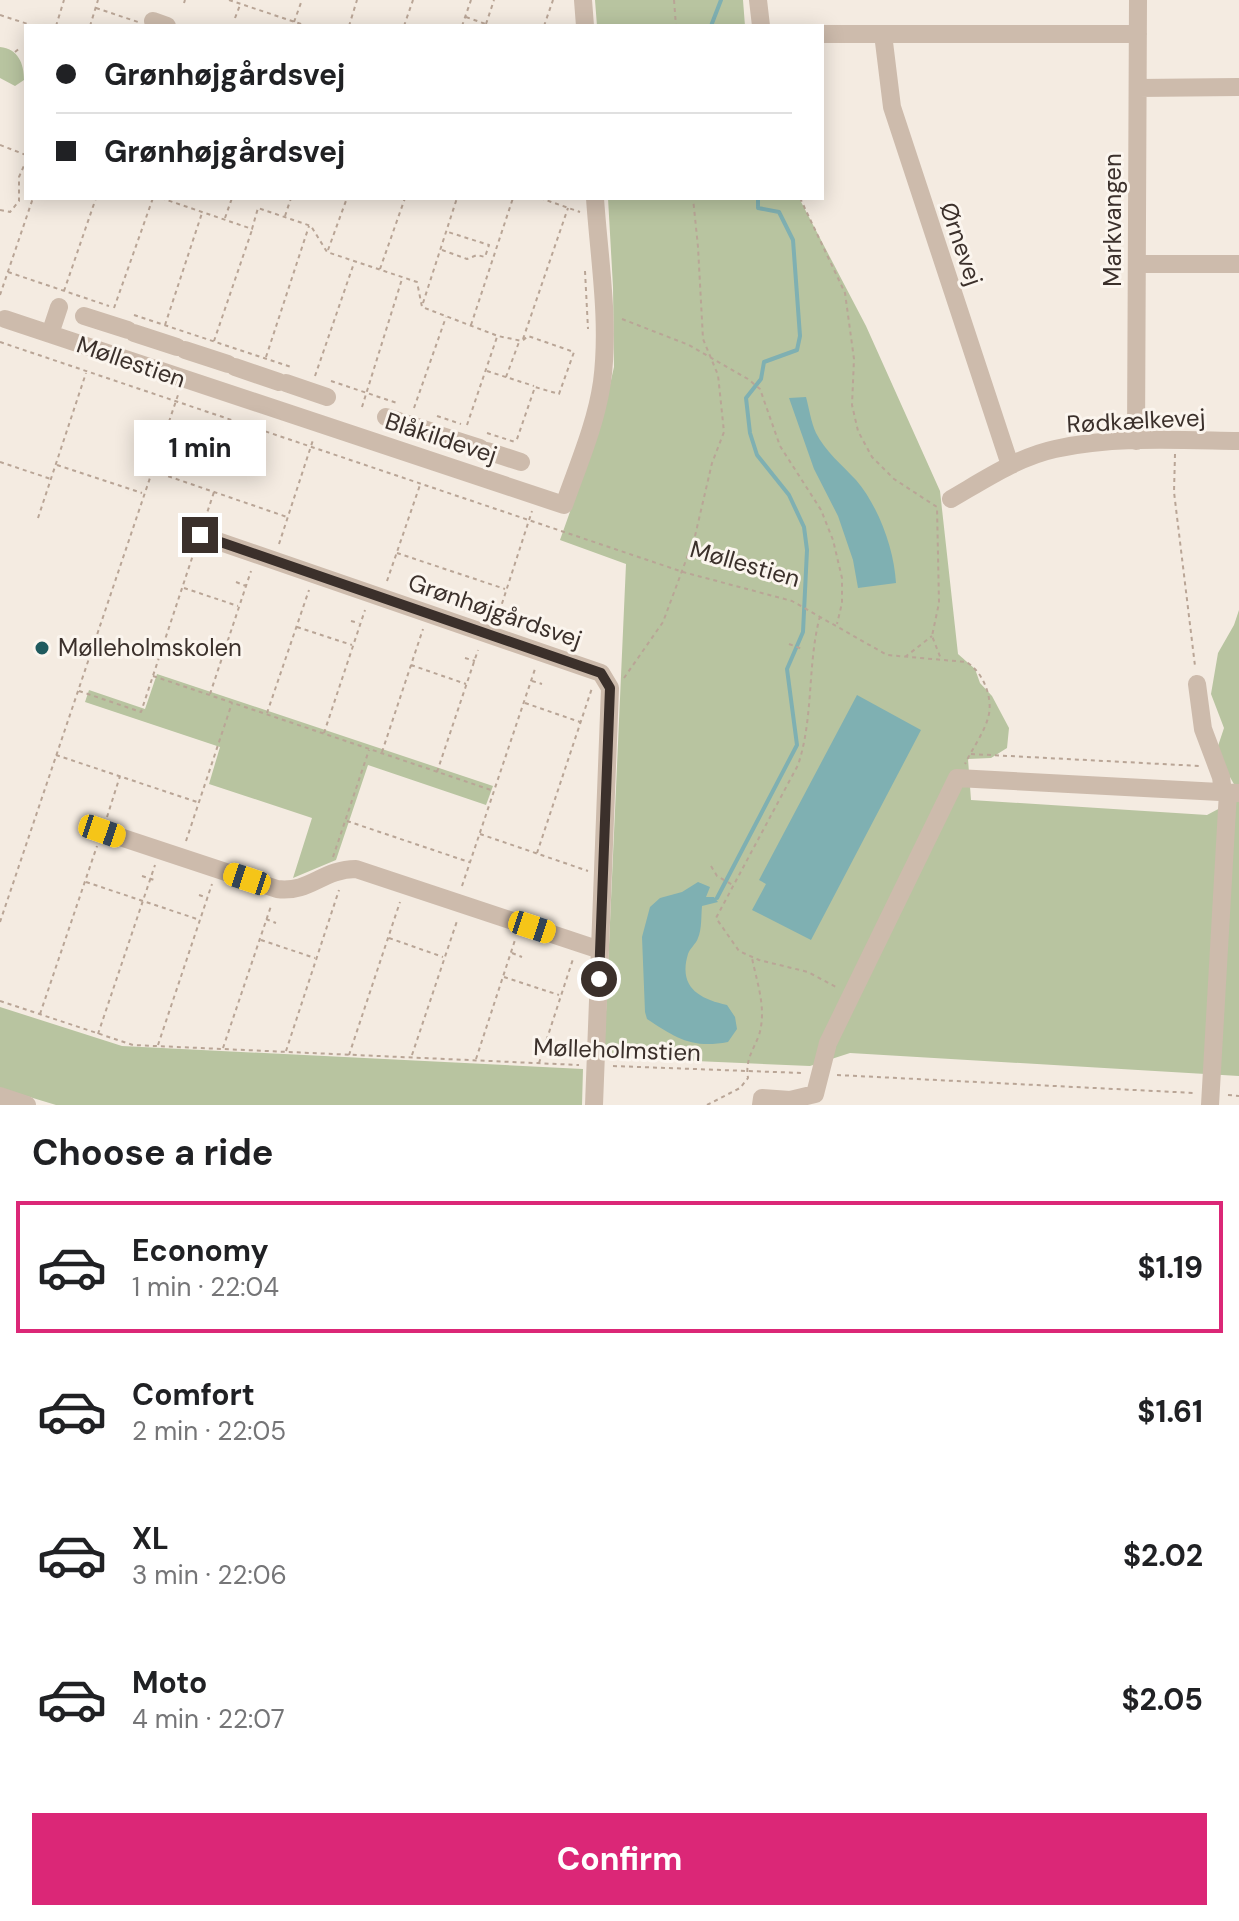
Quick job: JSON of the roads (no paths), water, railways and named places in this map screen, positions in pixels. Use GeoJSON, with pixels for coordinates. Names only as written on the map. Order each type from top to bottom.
{"type":"FeatureCollection","features":[{"type":"Feature","properties":{"kind":"street"},"geometry":{"type":"LineString","coordinates":[[583,0],[585,24]]}},
{"type":"Feature","properties":{"kind":"street"},"geometry":{"type":"LineString","coordinates":[[758,0],[761,24]]}},
{"type":"Feature","properties":{"kind":"street","name":"Markvangen"},"geometry":{"type":"LineString","coordinates":[[1136,441],[1138,0]]}},
{"type":"Feature","properties":{"kind":"street"},"geometry":{"type":"LineString","coordinates":[[824,34],[1138,34]]}},
{"type":"Feature","properties":{"kind":"street","name":"Ørnevej"},"geometry":{"type":"LineString","coordinates":[[883,34],[892,107],[1010,465]]}},
{"type":"Feature","properties":{"kind":"street"},"geometry":{"type":"LineString","coordinates":[[1138,88],[1239,87]]}},
{"type":"Feature","properties":{"kind":"street","name":"Blåkildevej"},"geometry":{"type":"LineString","coordinates":[[5,319],[564,505],[594,416],[601,384],[602,311],[595,200]]}},
{"type":"Feature","properties":{"kind":"street"},"geometry":{"type":"LineString","coordinates":[[1137,264],[1239,264]]}},
{"type":"Feature","properties":{"kind":"street"},"geometry":{"type":"LineString","coordinates":[[73,309],[134,328],[238,368],[292,379],[327,397]]}},
{"type":"Feature","properties":{"kind":"street"},"geometry":{"type":"LineString","coordinates":[[50,334],[73,309]]}},
{"type":"Feature","properties":{"kind":"street"},"geometry":{"type":"LineString","coordinates":[[73,309],[90,348]]}},
{"type":"Feature","properties":{"kind":"street"},"geometry":{"type":"LineString","coordinates":[[134,328],[140,364]]}},
{"type":"Feature","properties":{"kind":"street"},"geometry":{"type":"LineString","coordinates":[[187,350],[190,380]]}},
{"type":"Feature","properties":{"kind":"street"},"geometry":{"type":"LineString","coordinates":[[238,368],[240,397]]}},
{"type":"Feature","properties":{"kind":"street"},"geometry":{"type":"LineString","coordinates":[[291,414],[292,379]]}},
{"type":"Feature","properties":{"kind":"street"},"geometry":{"type":"LineString","coordinates":[[390,447],[392,419],[436,429],[499,450],[492,481]]}},
{"type":"Feature","properties":{"kind":"street"},"geometry":{"type":"LineString","coordinates":[[436,429],[441,464]]}},
{"type":"Feature","properties":{"kind":"street","name":"Rødkælkevej"},"geometry":{"type":"LineString","coordinates":[[951,499],[1010,465],[1054,449],[1136,441],[1239,441]]}},
{"type":"Feature","properties":{"kind":"street","name":"Grønhøjgårdsvej"},"geometry":{"type":"LineString","coordinates":[[200,535],[598,672],[610,688],[600,950]]}},
{"type":"Feature","properties":{"kind":"street"},"geometry":{"type":"LineString","coordinates":[[1197,684],[1203,729],[1230,792],[1210,1100]]}},
{"type":"Feature","properties":{"kind":"street"},"geometry":{"type":"LineString","coordinates":[[762,1102],[815,1094],[828,1043],[957,778],[1230,792]]}},
{"type":"Feature","properties":{"kind":"street"},"geometry":{"type":"LineString","coordinates":[[102,831],[277,889],[304,889],[337,872],[356,869],[600,950],[594,1105]]}},
{"type":"Feature","properties":{"kind":"street"},"geometry":{"type":"LineString","coordinates":[[0,1096],[27,1105]]}},
{"type":"Feature","properties":{"kind":"water"},"geometry":{"type":"Polygon","coordinates":[[[806,397],[820,440],[856,480],[878,515],[889,543],[896,583],[858,588],[853,560],[838,516],[814,469],[789,398],[806,397]]]}},
{"type":"Feature","properties":{"kind":"water"},"geometry":{"type":"Polygon","coordinates":[[[857,695],[921,730],[811,940],[752,910],[766,884],[759,880],[857,695]]]}},
{"type":"Feature","properties":{"kind":"water"},"geometry":{"type":"Polygon","coordinates":[[[698,882],[710,887],[706,897],[714,897],[718,902],[702,906],[701,927],[688,954],[686,975],[693,990],[727,1005],[735,1017],[737,1029],[728,1042],[715,1044],[694,1043],[667,1032],[647,1019],[645,1012],[642,937],[650,907],[660,898],[682,892],[698,882]]]}},
{"type":"Feature","properties":{"kind":"waterway"},"geometry":{"type":"LineString","coordinates":[[712,24],[721,0]]}},
{"type":"Feature","properties":{"kind":"waterway"},"geometry":{"type":"LineString","coordinates":[[717,898],[797,745],[787,669],[803,632],[807,550],[804,527],[789,495],[757,455],[750,433],[746,398],[761,379],[764,362],[797,350],[800,336],[793,240],[779,212],[758,208],[758,200]]}},
{"type":"Feature","properties":{"kind":"place","name":"Mølleholmskolen"},"geometry":{"type":"Point","coordinates":[42,648]}}]}
